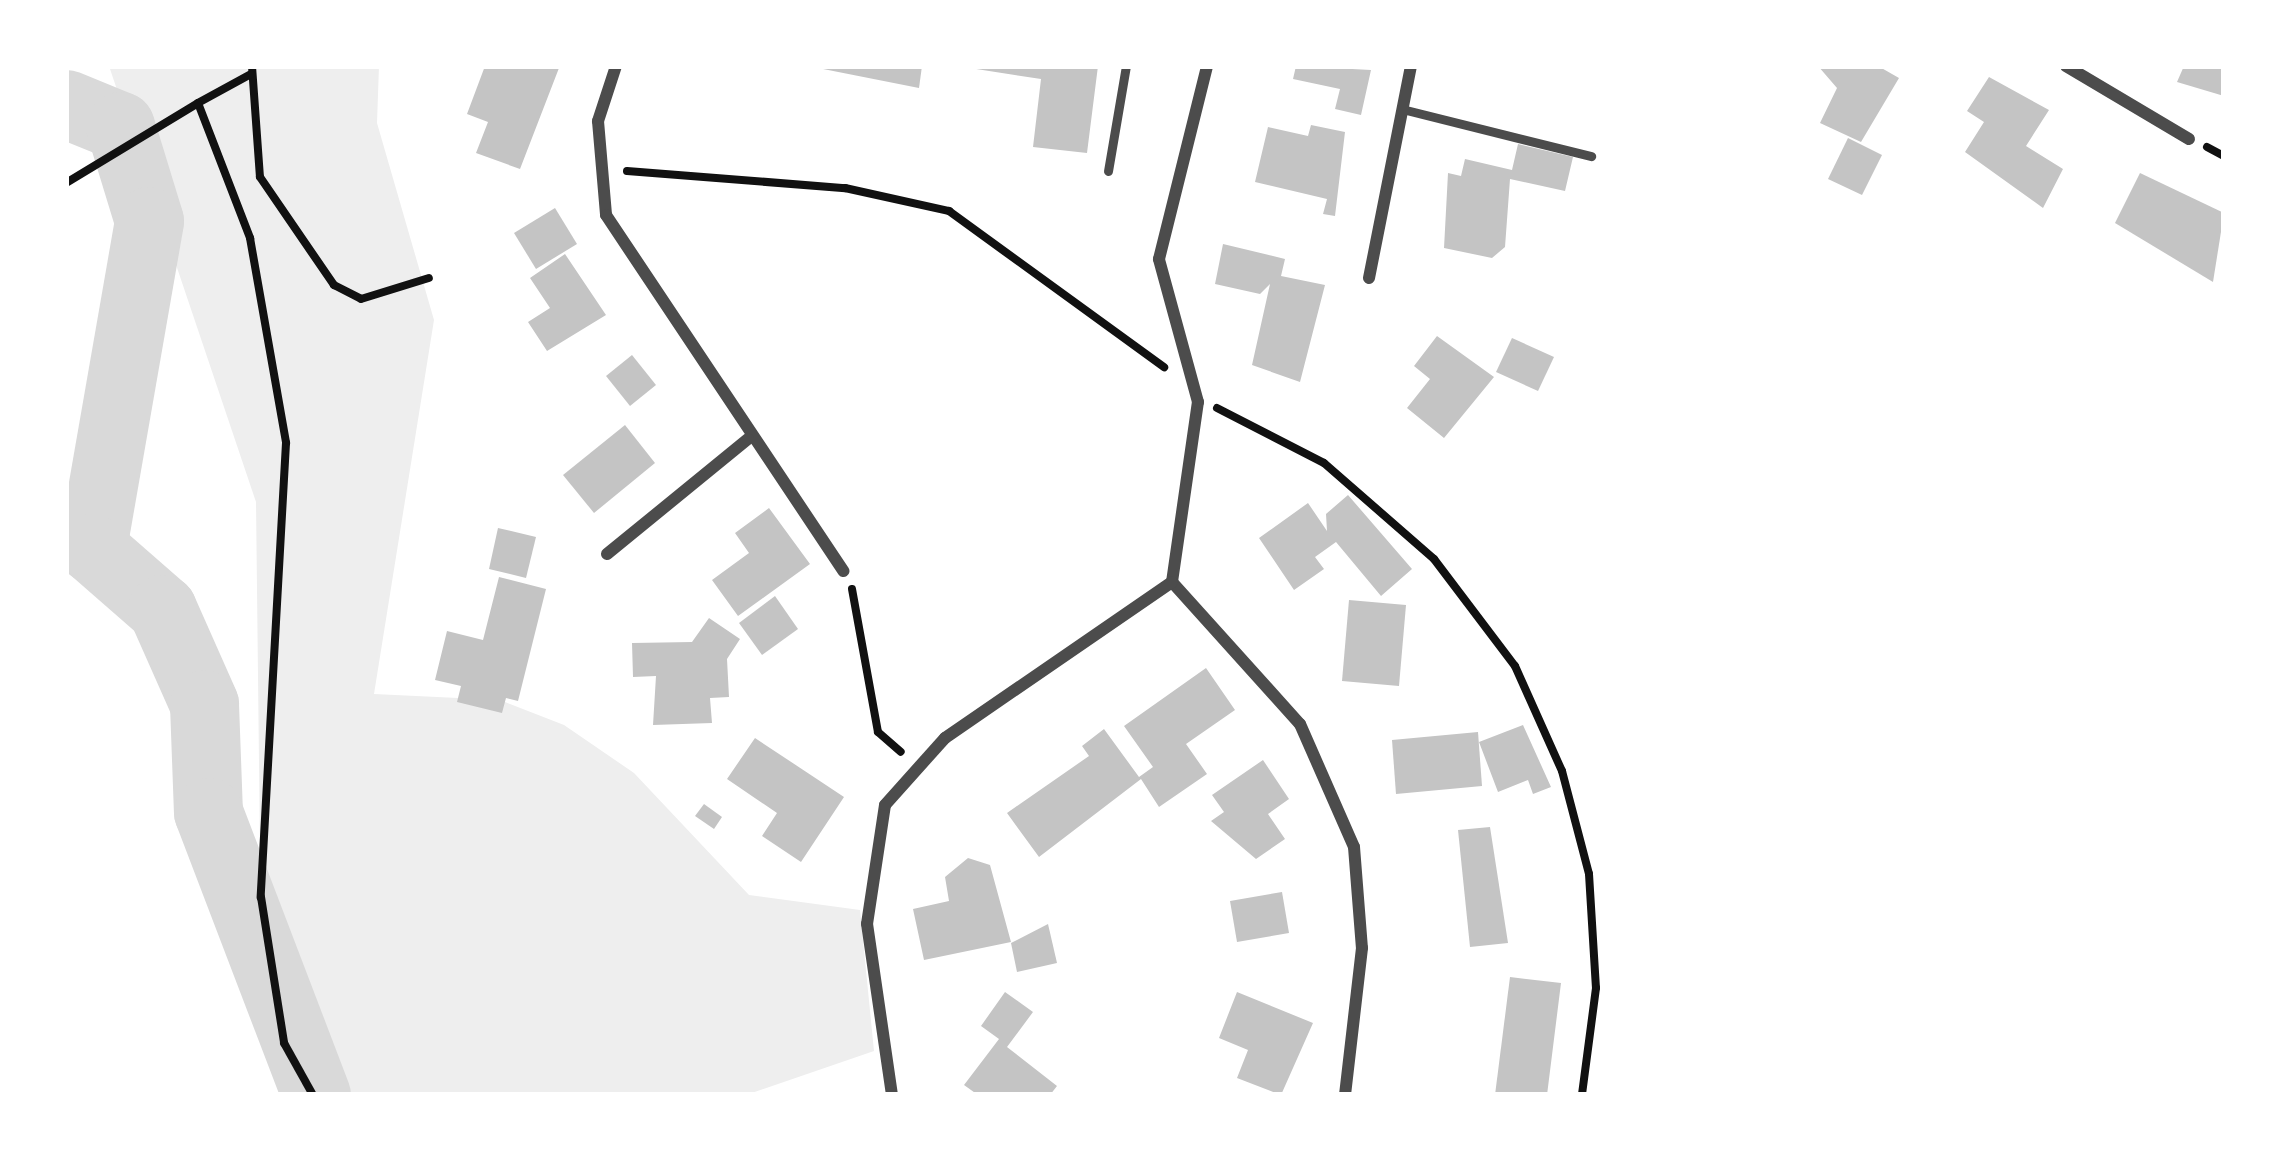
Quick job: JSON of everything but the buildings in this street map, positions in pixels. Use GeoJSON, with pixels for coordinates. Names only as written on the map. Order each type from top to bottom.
{"type":"FeatureCollection","features":[{"type":"Feature","properties":{"kind":"street"},"geometry":{"type":"LineString","coordinates":[[616,66],[595,165],[606,215],[748,439],[843,571]]}},
{"type":"Feature","properties":{"kind":"street"},"geometry":{"type":"LineString","coordinates":[[892,1095],[867,925],[885,805],[945,738],[1172,583],[1198,402],[1159,259],[1207,66]]}},
{"type":"Feature","properties":{"kind":"street"},"geometry":{"type":"LineString","coordinates":[[1370,278],[1411,66]]}},
{"type":"Feature","properties":{"kind":"street"},"geometry":{"type":"LineString","coordinates":[[2066,66],[2189,139]]}},
{"type":"Feature","properties":{"kind":"street"},"geometry":{"type":"LineString","coordinates":[[607,554],[748,439]]}},
{"type":"Feature","properties":{"kind":"street"},"geometry":{"type":"LineString","coordinates":[[1172,583],[1300,724],[1354,848],[1362,948],[1345,1095]]}},
{"type":"Feature","properties":{"kind":"lane"},"geometry":{"type":"LineString","coordinates":[[1108,171],[1126,66]]}},
{"type":"Feature","properties":{"kind":"lane"},"geometry":{"type":"LineString","coordinates":[[1402,109],[1591,157]]}},
{"type":"Feature","properties":{"kind":"path"},"geometry":{"type":"LineString","coordinates":[[66,183],[251,70],[260,177],[334,285],[361,298],[429,278]]}},
{"type":"Feature","properties":{"kind":"path"},"geometry":{"type":"LineString","coordinates":[[198,104],[250,238],[280,390],[287,512],[261,897],[280,1025],[313,1095]]}},
{"type":"Feature","properties":{"kind":"path"},"geometry":{"type":"LineString","coordinates":[[595,165],[845,188],[950,211],[1198,402],[1324,463],[1434,559],[1515,666],[1562,771],[1589,874],[1596,988],[1582,1095]]}},
{"type":"Feature","properties":{"kind":"path"},"geometry":{"type":"LineString","coordinates":[[843,571],[878,732],[919,768]]}},
{"type":"Feature","properties":{"kind":"shaded area"},"geometry":{"type":"Polygon","coordinates":[[[109,66],[379,66],[377,123],[434,320],[374,694],[500,700],[564,725],[634,773],[749,895],[860,910],[874,1051],[746,1095],[316,1095],[282,1019],[260,850],[256,502],[109,66]]]}},
{"type":"Feature","properties":{"kind":"waterway"},"geometry":{"type":"LineString","coordinates":[[66,104],[120,126],[149,221],[92,548],[162,609],[204,704],[208,812],[316,1095]]}}]}
